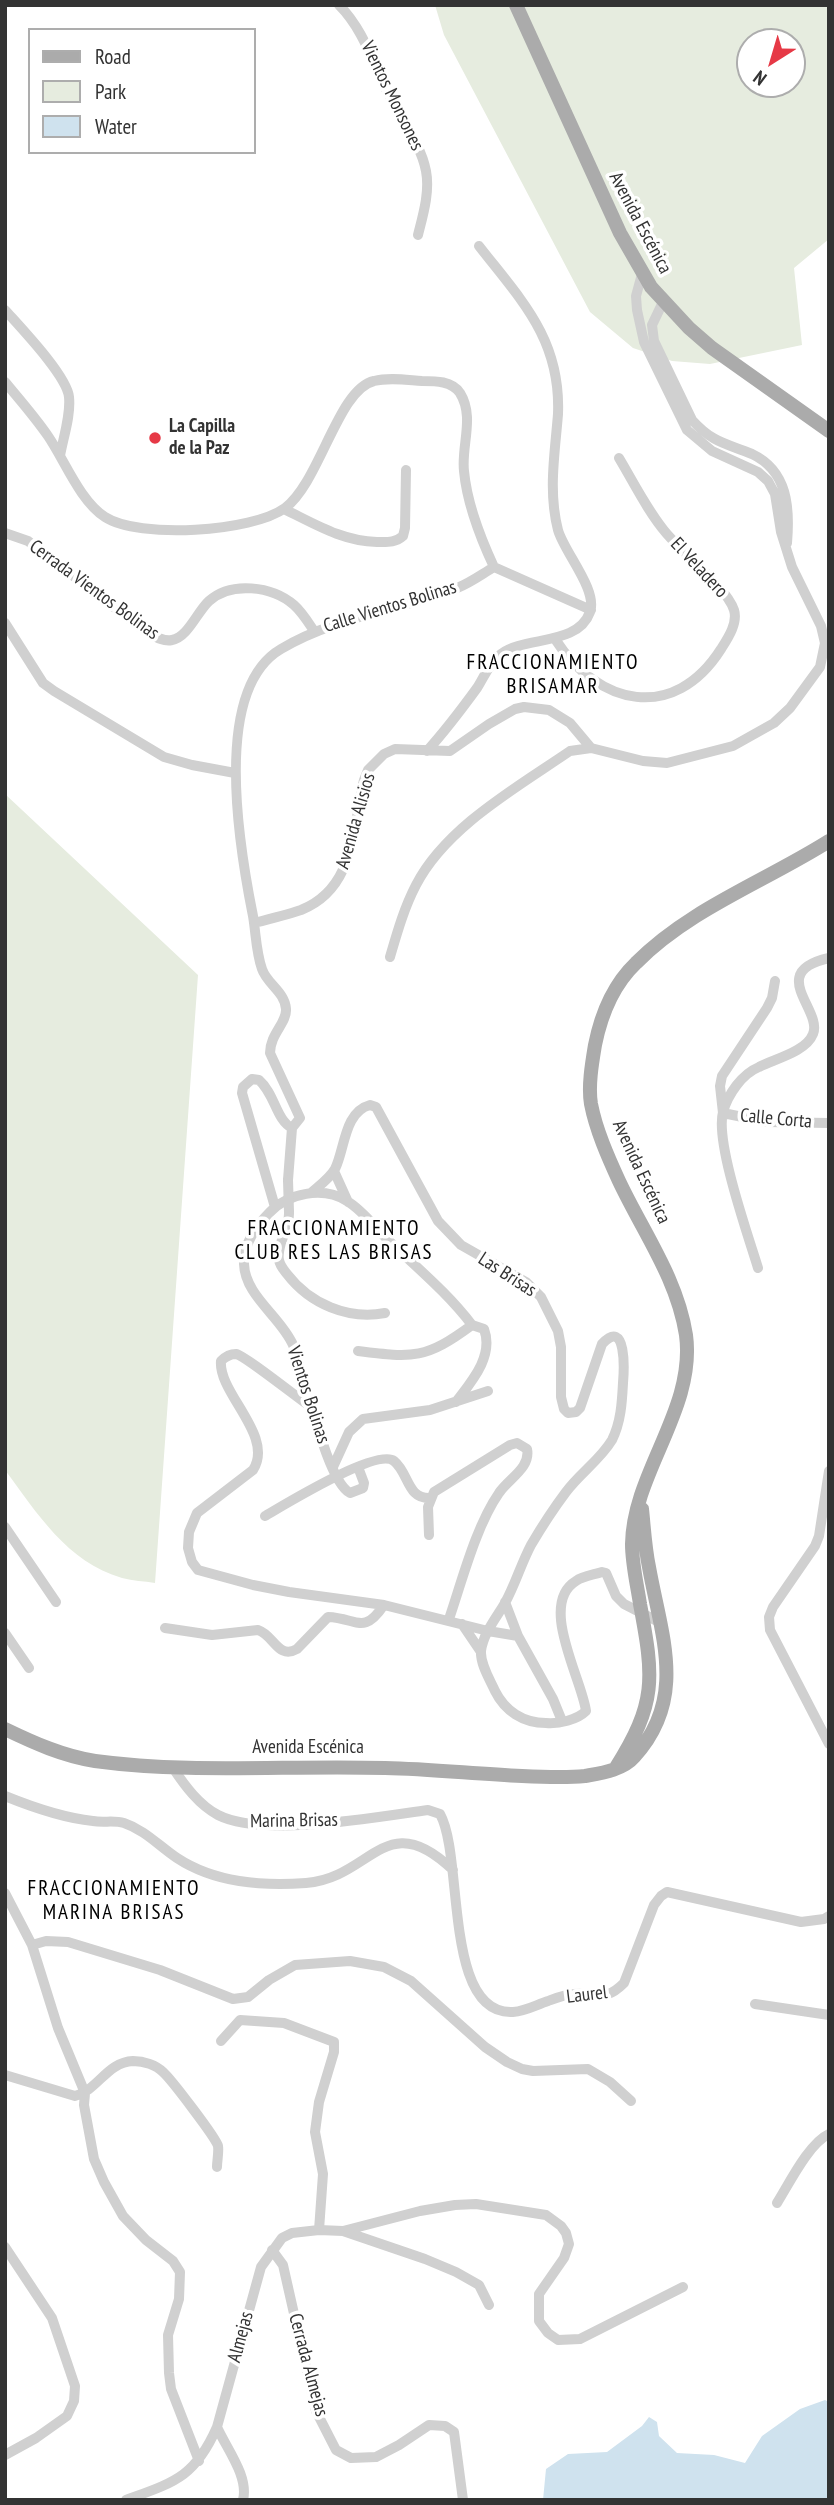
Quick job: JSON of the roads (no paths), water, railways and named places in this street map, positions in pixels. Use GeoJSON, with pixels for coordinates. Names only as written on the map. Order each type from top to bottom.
{"type":"FeatureCollection","features":[{"type":"Feature","properties":{"kind":"main road","name":"Avenida Escénica"},"geometry":{"type":"LineString","coordinates":[[516,5],[620,233],[642,274],[663,302],[712,348],[829,431]]}},
{"type":"Feature","properties":{"kind":"main road","name":"Avenida Escénica"},"geometry":{"type":"LineString","coordinates":[[615,1769],[632,1743],[647,1705],[650,1675],[632,1548],[633,1528],[641,1497],[679,1395],[687,1362],[686,1336],[677,1296],[620,1183],[590,1102],[592,1062],[599,1029],[613,993],[634,964],[661,940],[704,912],[829,841]]}},
{"type":"Feature","properties":{"kind":"main road","name":"Avenida Escénica"},"geometry":{"type":"LineString","coordinates":[[5,1729],[46,1748],[79,1758],[173,1769],[264,1766],[387,1768],[548,1777],[585,1776],[626,1765],[634,1758],[656,1723],[665,1700],[667,1673],[666,1649],[649,1567],[641,1497]]}},
{"type":"Feature","properties":{"kind":"street","name":"Vientos Monsones"},"geometry":{"type":"LineString","coordinates":[[339,5],[364,38],[375,67],[421,152],[427,173],[427,194],[418,235]]}},
{"type":"Feature","properties":{"kind":"street"},"geometry":{"type":"LineString","coordinates":[[427,751],[456,717],[502,654],[531,643],[555,639],[580,625],[591,610],[591,599],[559,532],[552,496],[558,411],[551,354],[534,316],[479,246]]}},
{"type":"Feature","properties":{"kind":"street"},"geometry":{"type":"LineString","coordinates":[[390,957],[403,913],[431,860],[455,833],[570,751],[591,748],[667,764],[733,746],[774,723],[790,708],[820,667],[825,643],[821,626],[796,578],[781,532],[775,494],[768,481],[758,472],[712,451],[687,430],[645,342],[636,296],[642,274]]}},
{"type":"Feature","properties":{"kind":"street"},"geometry":{"type":"LineString","coordinates":[[663,302],[652,325],[654,341],[692,420],[702,431],[722,444],[754,455],[780,477],[789,508],[787,549]]}},
{"type":"Feature","properties":{"kind":"street"},"geometry":{"type":"LineString","coordinates":[[5,310],[67,387],[70,398],[60,456]]}},
{"type":"Feature","properties":{"kind":"street"},"geometry":{"type":"LineString","coordinates":[[5,382],[26,406],[90,506],[106,518],[132,528],[181,530],[243,523],[284,509],[307,483],[348,404],[368,383],[392,380],[447,383],[459,391],[463,400],[467,429],[464,474],[482,541],[494,567],[591,610]]}},
{"type":"Feature","properties":{"kind":"street","name":"El Veladero"},"geometry":{"type":"LineString","coordinates":[[555,639],[567,657],[589,679],[620,694],[641,697],[672,694],[695,680],[711,664],[728,638],[735,621],[728,597],[665,532],[619,458]]}},
{"type":"Feature","properties":{"kind":"street"},"geometry":{"type":"LineString","coordinates":[[284,509],[332,534],[357,541],[392,542],[402,536],[405,528],[405,470]]}},
{"type":"Feature","properties":{"kind":"street","name":"Cerrada Vientos Bolinas"},"geometry":{"type":"LineString","coordinates":[[5,533],[28,541],[146,632],[163,640],[173,640],[183,634],[209,600],[220,593],[246,588],[287,599],[297,607],[314,631]]}},
{"type":"Feature","properties":{"kind":"street","name":"Calle Vientos Bolinas"},"geometry":{"type":"LineString","coordinates":[[254,923],[239,829],[235,773],[244,710],[257,675],[277,651],[314,631],[460,587],[494,567]]}},
{"type":"Feature","properties":{"kind":"street"},"geometry":{"type":"LineString","coordinates":[[5,623],[43,683],[54,691],[164,757],[235,773]]}},
{"type":"Feature","properties":{"kind":"street","name":"Avenida Alisios"},"geometry":{"type":"LineString","coordinates":[[254,923],[302,909],[330,891],[345,869],[368,770],[384,754],[395,750],[450,751],[514,709],[524,707],[549,710],[570,723],[591,748]]}},
{"type":"Feature","properties":{"kind":"street"},"geometry":{"type":"LineString","coordinates":[[254,923],[262,971],[282,996],[286,1008],[285,1017],[270,1041],[270,1053],[300,1118],[292,1128],[288,1180],[289,1222],[280,1247],[282,1267],[293,1283],[311,1297],[334,1309],[354,1315],[372,1316],[385,1313]]}},
{"type":"Feature","properties":{"kind":"street"},"geometry":{"type":"LineString","coordinates":[[723,1113],[739,1082],[752,1070],[807,1043],[813,1035],[814,1027],[799,989],[800,978],[810,964],[829,958]]}},
{"type":"Feature","properties":{"kind":"street"},"geometry":{"type":"LineString","coordinates":[[758,1268],[731,1180],[720,1086],[722,1076],[767,1008],[775,981]]}},
{"type":"Feature","properties":{"kind":"street"},"geometry":{"type":"LineString","coordinates":[[275,1207],[243,1093],[246,1082],[259,1080],[265,1085],[274,1098],[282,1121],[292,1128]]}},
{"type":"Feature","properties":{"kind":"street","name":"Las Brisas"},"geometry":{"type":"LineString","coordinates":[[312,1193],[334,1171],[357,1112],[370,1105],[376,1107],[438,1221],[461,1245],[526,1282],[541,1297],[558,1331],[561,1347],[561,1397],[568,1413],[576,1412],[580,1408],[602,1344],[607,1338],[613,1337],[622,1345],[622,1405],[615,1432],[602,1453],[566,1492],[531,1545],[505,1602],[488,1631],[481,1652]]}},
{"type":"Feature","properties":{"kind":"street","name":"Calle Corta"},"geometry":{"type":"LineString","coordinates":[[723,1113],[767,1122],[829,1123]]}},
{"type":"Feature","properties":{"kind":"street"},"geometry":{"type":"LineString","coordinates":[[334,1171],[348,1202]]}},
{"type":"Feature","properties":{"kind":"street"},"geometry":{"type":"LineString","coordinates":[[312,1193],[329,1194],[348,1202],[472,1325],[484,1329],[488,1346],[476,1373],[456,1402]]}},
{"type":"Feature","properties":{"kind":"street","name":"Vientos Bolinas"},"geometry":{"type":"LineString","coordinates":[[312,1193],[289,1198],[260,1222],[250,1239],[243,1265],[247,1279],[259,1300],[282,1325],[293,1345],[311,1408],[335,1472]]}},
{"type":"Feature","properties":{"kind":"street"},"geometry":{"type":"LineString","coordinates":[[358,1351],[411,1357],[446,1343],[472,1325]]}},
{"type":"Feature","properties":{"kind":"street"},"geometry":{"type":"LineString","coordinates":[[311,1408],[242,1356],[230,1355],[221,1361],[223,1375],[256,1438],[258,1463],[253,1470],[197,1513],[189,1532],[188,1548],[192,1562],[198,1570],[253,1585],[384,1605],[519,1636]]}},
{"type":"Feature","properties":{"kind":"street"},"geometry":{"type":"LineString","coordinates":[[358,1467],[364,1483],[360,1490],[350,1493],[344,1490],[335,1472],[349,1432],[363,1419],[430,1410],[488,1391]]}},
{"type":"Feature","properties":{"kind":"street"},"geometry":{"type":"LineString","coordinates":[[429,1535],[430,1499],[442,1486],[510,1445],[517,1443],[527,1449],[526,1463],[500,1490],[493,1503],[470,1557],[449,1619]]}},
{"type":"Feature","properties":{"kind":"street"},"geometry":{"type":"LineString","coordinates":[[265,1516],[335,1472],[386,1458],[393,1460],[414,1493],[423,1499],[430,1499]]}},
{"type":"Feature","properties":{"kind":"street"},"geometry":{"type":"LineString","coordinates":[[829,1471],[815,1546],[773,1606],[769,1618],[770,1630],[829,1744]]}},
{"type":"Feature","properties":{"kind":"street"},"geometry":{"type":"LineString","coordinates":[[5,1527],[57,1602]]}},
{"type":"Feature","properties":{"kind":"street"},"geometry":{"type":"LineString","coordinates":[[463,1624],[481,1652],[487,1675],[501,1702],[516,1716],[529,1721],[553,1723],[579,1716],[586,1711],[560,1626],[565,1592],[572,1583],[606,1573],[616,1596],[624,1604],[661,1623]]}},
{"type":"Feature","properties":{"kind":"street"},"geometry":{"type":"LineString","coordinates":[[505,1602],[562,1721]]}},
{"type":"Feature","properties":{"kind":"street"},"geometry":{"type":"LineString","coordinates":[[165,1628],[212,1635],[258,1630],[282,1652],[291,1653],[328,1617],[358,1624],[366,1623],[373,1620],[384,1605]]}},
{"type":"Feature","properties":{"kind":"street"},"geometry":{"type":"LineString","coordinates":[[5,1633],[29,1668]]}},
{"type":"Feature","properties":{"kind":"street","name":"Marina Brisas"},"geometry":{"type":"LineString","coordinates":[[173,1769],[185,1786],[218,1815],[258,1825],[295,1825],[435,1810]]}},
{"type":"Feature","properties":{"kind":"street"},"geometry":{"type":"LineString","coordinates":[[5,1796],[27,1805],[92,1821],[120,1821],[140,1829],[157,1845],[181,1861],[213,1877],[236,1881],[308,1883],[334,1877],[388,1844],[404,1842],[421,1846],[453,1870]]}},
{"type":"Feature","properties":{"kind":"street","name":"Laurel"},"geometry":{"type":"LineString","coordinates":[[435,1810],[444,1822],[466,1970],[478,1995],[499,2011],[530,2009],[547,2001],[575,1994],[603,1997],[616,1991],[624,1983],[653,1905],[667,1892],[801,1922],[829,1916]]}},
{"type":"Feature","properties":{"kind":"street"},"geometry":{"type":"LineString","coordinates":[[5,1893],[32,1945],[58,2028],[85,2093],[84,2105],[94,2159],[104,2182],[123,2216],[146,2240],[173,2261],[180,2272],[181,2286],[168,2335],[169,2373],[171,2389],[199,2460],[187,2473],[161,2487],[126,2500]]}},
{"type":"Feature","properties":{"kind":"street"},"geometry":{"type":"LineString","coordinates":[[32,1945],[46,1941],[68,1942],[160,1970],[233,1999],[248,1997],[269,1980],[295,1965],[322,1962],[366,1963],[397,1973],[411,1981],[485,2047],[515,2066],[533,2071],[587,2069],[610,2082],[631,2101]]}},
{"type":"Feature","properties":{"kind":"street"},"geometry":{"type":"LineString","coordinates":[[755,2004],[829,2015]]}},
{"type":"Feature","properties":{"kind":"street"},"geometry":{"type":"LineString","coordinates":[[221,2041],[240,2020],[284,2023],[334,2042],[334,2052],[319,2102],[315,2132],[323,2174],[318,2230]]}},
{"type":"Feature","properties":{"kind":"street"},"geometry":{"type":"LineString","coordinates":[[5,2075],[75,2096],[85,2093],[105,2072],[117,2066],[133,2061],[152,2065],[172,2082],[218,2145],[217,2167]]}},
{"type":"Feature","properties":{"kind":"street"},"geometry":{"type":"LineString","coordinates":[[777,2203],[811,2150],[821,2138],[829,2134]]}},
{"type":"Feature","properties":{"kind":"street"},"geometry":{"type":"LineString","coordinates":[[272,2250],[282,2238],[292,2233],[343,2231],[420,2211],[476,2204],[546,2215],[566,2233],[569,2244],[564,2258],[539,2294],[539,2321],[548,2333],[558,2340],[580,2339],[683,2287]]}},
{"type":"Feature","properties":{"kind":"street"},"geometry":{"type":"LineString","coordinates":[[343,2231],[456,2272],[479,2285],[489,2305]]}},
{"type":"Feature","properties":{"kind":"street"},"geometry":{"type":"LineString","coordinates":[[5,2247],[52,2318],[75,2393],[67,2416],[36,2438],[5,2455]]}},
{"type":"Feature","properties":{"kind":"street","name":"Almejas"},"geometry":{"type":"LineString","coordinates":[[199,2460],[217,2427],[261,2267],[272,2250]]}},
{"type":"Feature","properties":{"kind":"street","name":"Cerrada Almejas"},"geometry":{"type":"LineString","coordinates":[[272,2250],[283,2265],[316,2411],[336,2450],[351,2458],[376,2457],[400,2445],[429,2425],[444,2426],[454,2432],[463,2500]]}},
{"type":"Feature","properties":{"kind":"street"},"geometry":{"type":"LineString","coordinates":[[217,2427],[241,2477],[243,2500]]}},
{"type":"Feature","properties":{"kind":"water"},"geometry":{"type":"Polygon","coordinates":[[[825,2400],[829,2402],[829,2500],[543,2500],[546,2469],[568,2454],[607,2452],[642,2426],[649,2417],[657,2422],[659,2436],[677,2453],[714,2455],[745,2463],[762,2436],[800,2409],[825,2400]]]}},
{"type":"Feature","properties":{"kind":"place","name":"La Capilla de la Paz"},"geometry":{"type":"Point","coordinates":[155,438]}},
{"type":"Feature","properties":{"kind":"district","name":"FRACCIONAMIENTO BRISAMAR"},"geometry":{"type":"Point","coordinates":[553,675]}},
{"type":"Feature","properties":{"kind":"district","name":"FRACCIONAMIENTO CLUB RES LAS BRISAS"},"geometry":{"type":"Point","coordinates":[334,1241]}},
{"type":"Feature","properties":{"kind":"district","name":"FRACCIONAMIENTO MARINA BRISAS"},"geometry":{"type":"Point","coordinates":[114,1901]}}]}
